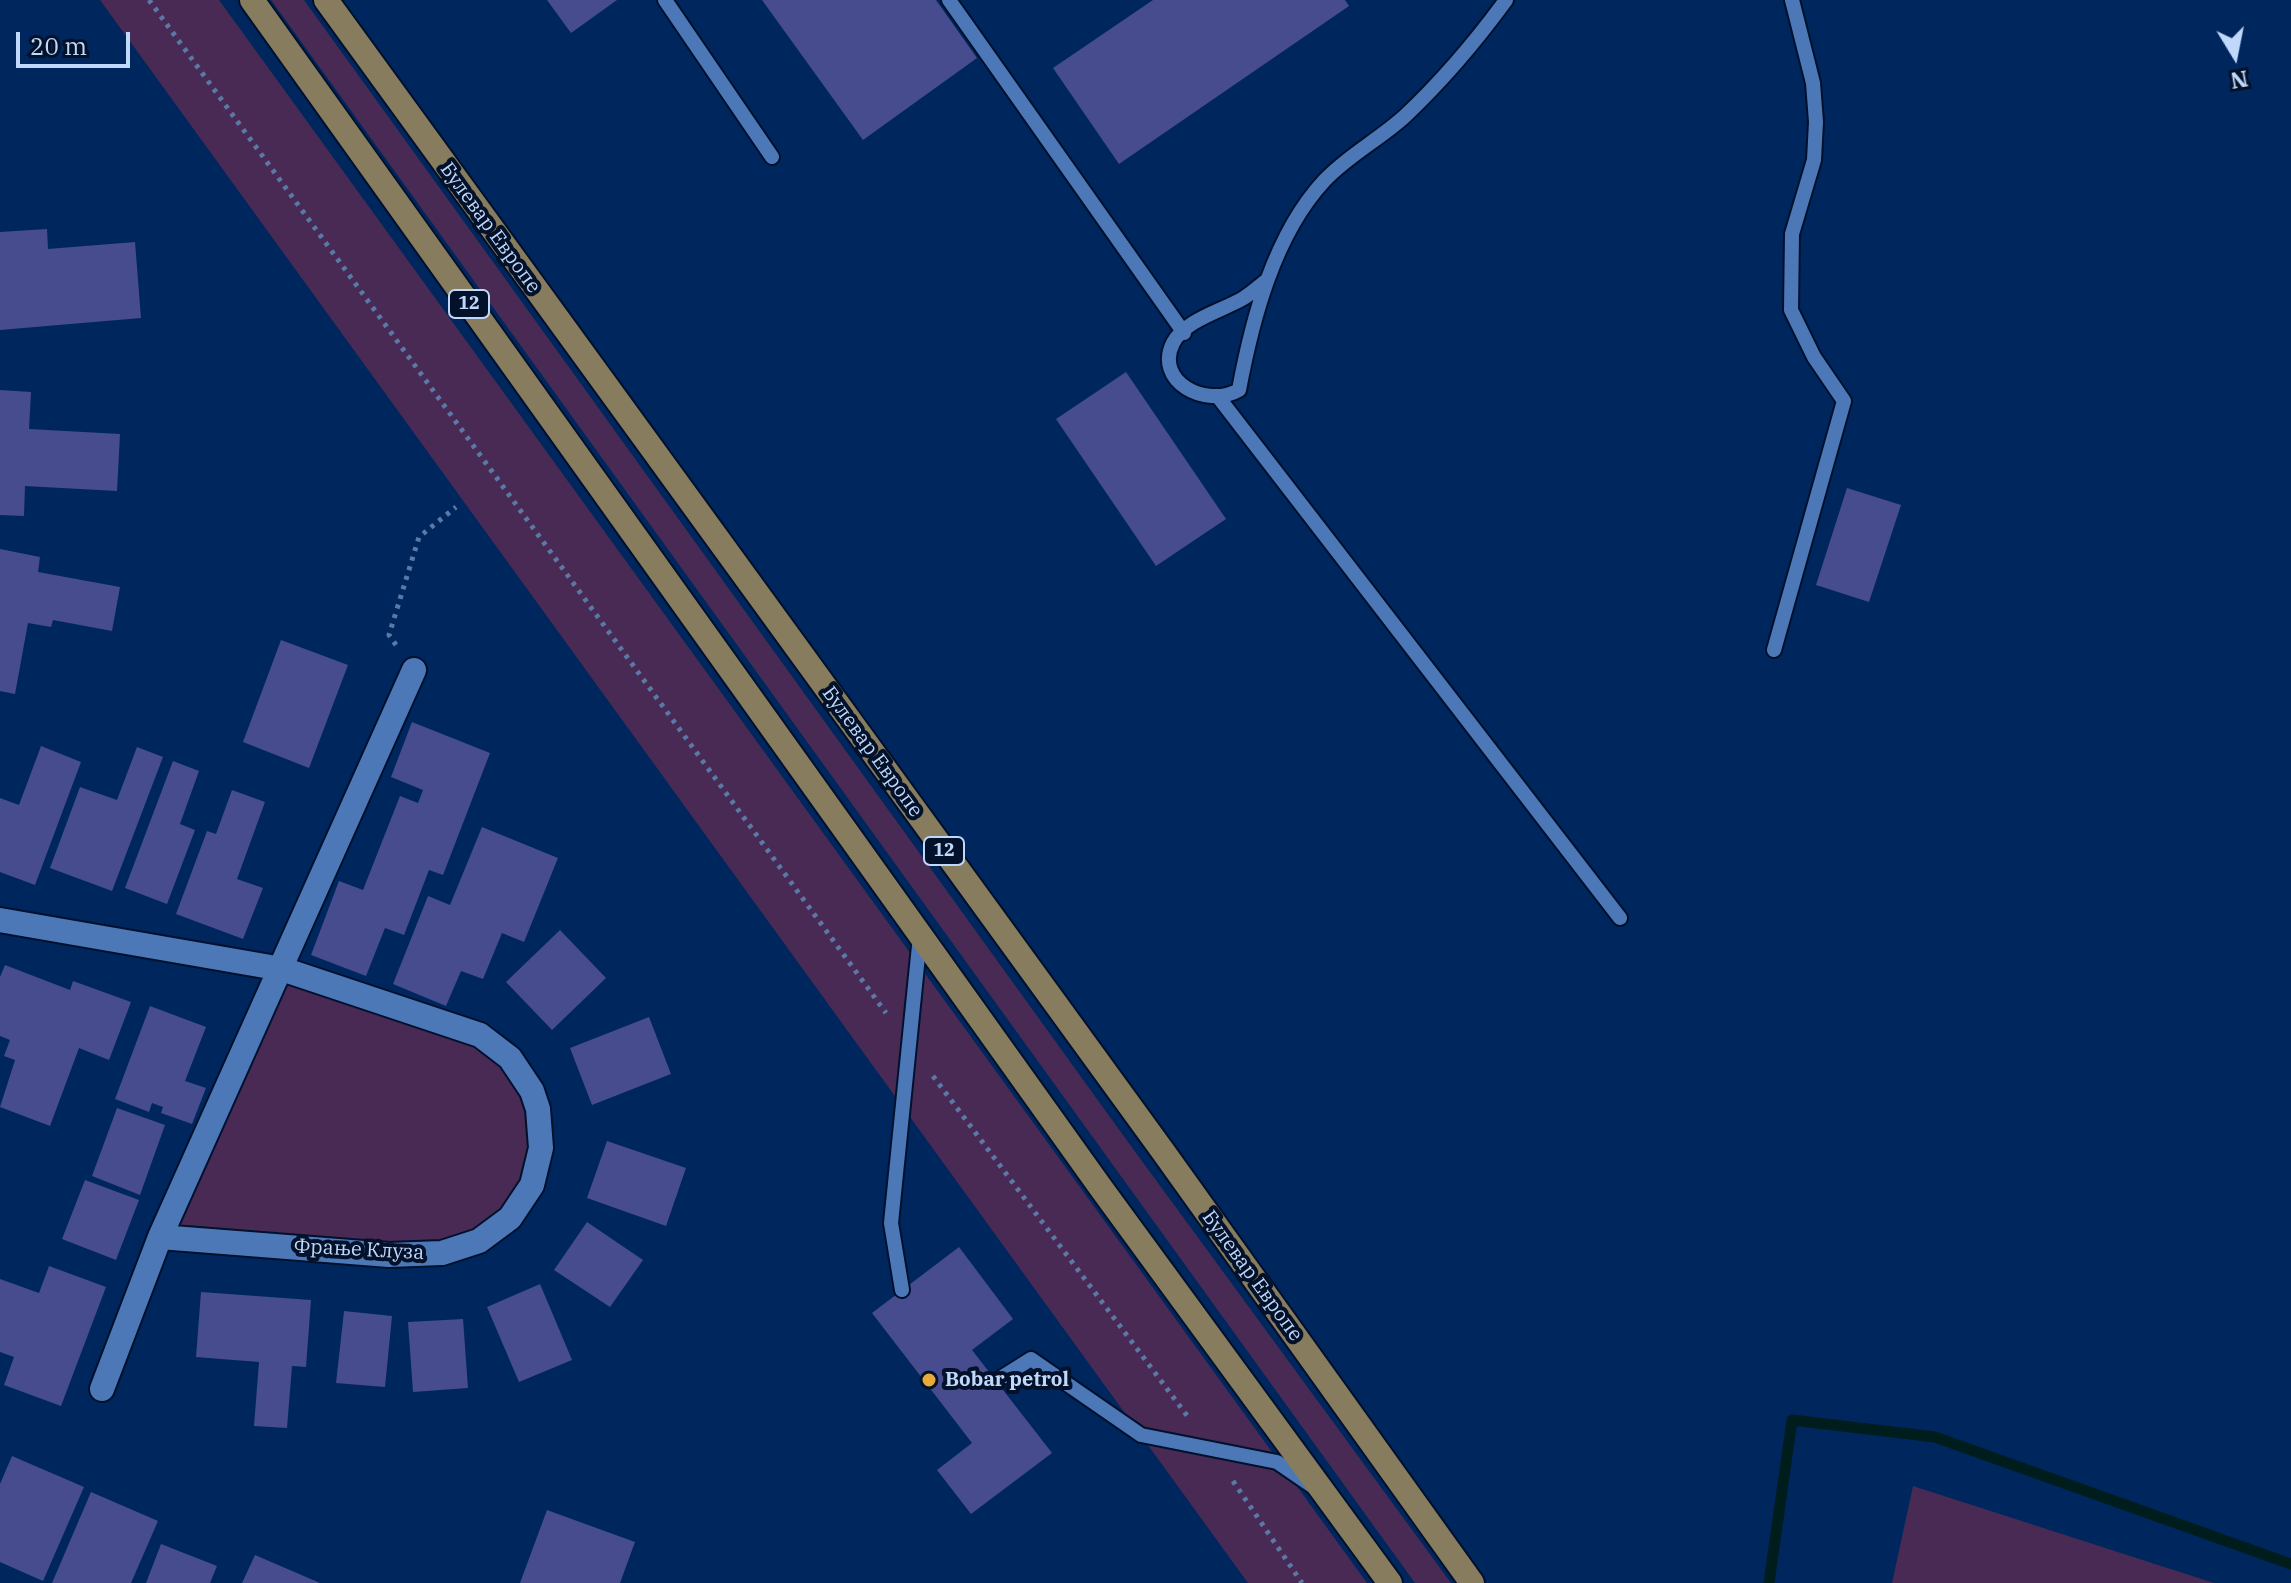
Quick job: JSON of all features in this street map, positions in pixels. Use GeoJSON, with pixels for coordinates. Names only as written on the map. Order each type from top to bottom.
{"type":"FeatureCollection","features":[{"type":"Feature","properties":{"kind":"main road","name":"12"},"geometry":{"type":"LineString","coordinates":[[252,0],[920,936],[1390,1583]]}},
{"type":"Feature","properties":{"kind":"main road","name":"Булевар Европе"},"geometry":{"type":"LineString","coordinates":[[326,0],[1153,1137],[1472,1583]]}},
{"type":"Feature","properties":{"kind":"street"},"geometry":{"type":"LineString","coordinates":[[102,1389],[160,1237],[414,670]]}},
{"type":"Feature","properties":{"kind":"street","name":"Фрање Клуза"},"geometry":{"type":"LineString","coordinates":[[0,920],[282,969],[462,1027],[496,1045],[523,1073],[538,1109],[541,1148],[532,1185],[510,1218],[479,1241],[442,1253],[389,1255],[160,1237]]}},
{"type":"Feature","properties":{"kind":"lane"},"geometry":{"type":"LineString","coordinates":[[665,0],[772,157]]}},
{"type":"Feature","properties":{"kind":"lane"},"geometry":{"type":"LineString","coordinates":[[949,0],[1184,333]]}},
{"type":"Feature","properties":{"kind":"lane"},"geometry":{"type":"LineString","coordinates":[[1267,280],[1243,298],[1195,323],[1172,348],[1176,376],[1197,395],[1219,398],[1239,390],[1250,334],[1267,280],[1292,229],[1323,182],[1405,115],[1478,38],[1506,0]]}},
{"type":"Feature","properties":{"kind":"lane"},"geometry":{"type":"LineString","coordinates":[[1774,650],[1844,401],[1814,357],[1791,310],[1792,234],[1814,160],[1816,122],[1813,83],[1792,0]]}},
{"type":"Feature","properties":{"kind":"lane"},"geometry":{"type":"LineString","coordinates":[[1219,398],[1620,918]]}},
{"type":"Feature","properties":{"kind":"lane"},"geometry":{"type":"LineString","coordinates":[[902,1290],[891,1223],[920,936]]}},
{"type":"Feature","properties":{"kind":"lane"},"geometry":{"type":"LineString","coordinates":[[996,1381],[1031,1359],[1141,1435],[1277,1462],[1326,1495]]}},
{"type":"Feature","properties":{"kind":"path"},"geometry":{"type":"LineString","coordinates":[[149,0],[909,1045],[1211,1447],[1302,1583]]}},
{"type":"Feature","properties":{"kind":"path"},"geometry":{"type":"LineString","coordinates":[[414,670],[389,635],[419,537],[456,507]]}},
{"type":"Feature","properties":{"kind":"shaded area"},"geometry":{"type":"Polygon","coordinates":[[[100,0],[219,0],[1367,1583],[1248,1583],[100,0]]]}},
{"type":"Feature","properties":{"kind":"shaded area"},"geometry":{"type":"Polygon","coordinates":[[[271,0],[304,0],[1128,1142],[1451,1583],[1415,1583],[271,0]]]}},
{"type":"Feature","properties":{"kind":"shaded area"},"geometry":{"type":"Polygon","coordinates":[[[282,969],[461,1027],[532,1091],[532,1185],[461,1248],[161,1236],[282,969]]]}},
{"type":"Feature","properties":{"kind":"shaded area"},"geometry":{"type":"Polygon","coordinates":[[[1913,1486],[2214,1583],[1892,1583],[1913,1486]]]}},
{"type":"Feature","properties":{"kind":"building"},"geometry":{"type":"Polygon","coordinates":[[[547,0],[617,0],[571,33],[547,0]]]}},
{"type":"Feature","properties":{"kind":"building"},"geometry":{"type":"Polygon","coordinates":[[[762,0],[936,0],[977,58],[863,140],[762,0]]]}},
{"type":"Feature","properties":{"kind":"building"},"geometry":{"type":"Polygon","coordinates":[[[1153,0],[1345,0],[1349,6],[1119,164],[1053,68],[1153,0]]]}},
{"type":"Feature","properties":{"kind":"building"},"geometry":{"type":"Polygon","coordinates":[[[47,229],[48,249],[135,242],[141,318],[0,330],[0,232],[47,229]]]}},
{"type":"Feature","properties":{"kind":"building"},"geometry":{"type":"Polygon","coordinates":[[[1126,372],[1226,519],[1156,566],[1056,419],[1126,372]]]}},
{"type":"Feature","properties":{"kind":"building"},"geometry":{"type":"Polygon","coordinates":[[[0,390],[31,392],[29,429],[120,434],[117,491],[25,486],[24,516],[0,515],[0,390]]]}},
{"type":"Feature","properties":{"kind":"building"},"geometry":{"type":"Polygon","coordinates":[[[1847,488],[1901,505],[1869,602],[1816,585],[1847,488]]]}},
{"type":"Feature","properties":{"kind":"building"},"geometry":{"type":"Polygon","coordinates":[[[0,549],[40,557],[38,572],[120,587],[112,631],[53,620],[51,627],[28,623],[15,694],[0,691],[0,549]]]}},
{"type":"Feature","properties":{"kind":"building"},"geometry":{"type":"Polygon","coordinates":[[[281,640],[348,665],[309,768],[243,742],[281,640]]]}},
{"type":"Feature","properties":{"kind":"building"},"geometry":{"type":"Polygon","coordinates":[[[412,722],[490,753],[443,875],[429,870],[404,935],[385,928],[366,976],[311,955],[339,881],[363,890],[400,796],[418,803],[423,790],[391,777],[412,722]]]}},
{"type":"Feature","properties":{"kind":"building"},"geometry":{"type":"Polygon","coordinates":[[[41,746],[81,762],[35,885],[0,872],[0,798],[19,805],[41,746]]]}},
{"type":"Feature","properties":{"kind":"building"},"geometry":{"type":"Polygon","coordinates":[[[137,747],[163,757],[112,891],[50,868],[80,787],[117,800],[137,747]]]}},
{"type":"Feature","properties":{"kind":"building"},"geometry":{"type":"Polygon","coordinates":[[[173,761],[199,771],[180,824],[195,830],[167,904],[125,888],[173,761]]]}},
{"type":"Feature","properties":{"kind":"building"},"geometry":{"type":"Polygon","coordinates":[[[232,790],[265,802],[237,879],[263,888],[243,939],[176,914],[207,831],[216,834],[232,790]]]}},
{"type":"Feature","properties":{"kind":"building"},"geometry":{"type":"Polygon","coordinates":[[[482,827],[558,858],[524,942],[502,933],[483,979],[461,971],[446,1006],[393,984],[428,896],[450,905],[482,827]]]}},
{"type":"Feature","properties":{"kind":"building"},"geometry":{"type":"Polygon","coordinates":[[[560,930],[606,978],[552,1030],[506,982],[560,930]]]}},
{"type":"Feature","properties":{"kind":"building"},"geometry":{"type":"Polygon","coordinates":[[[5,965],[70,990],[73,981],[131,1002],[109,1060],[79,1048],[50,1126],[0,1107],[15,1060],[4,1056],[10,1040],[0,1036],[0,977],[5,965]]]}},
{"type":"Feature","properties":{"kind":"building"},"geometry":{"type":"Polygon","coordinates":[[[150,1006],[206,1027],[185,1081],[206,1088],[192,1124],[161,1113],[163,1107],[152,1103],[149,1112],[115,1099],[150,1006]]]}},
{"type":"Feature","properties":{"kind":"building"},"geometry":{"type":"Polygon","coordinates":[[[649,1017],[671,1074],[592,1105],[570,1048],[649,1017]]]}},
{"type":"Feature","properties":{"kind":"building"},"geometry":{"type":"Polygon","coordinates":[[[117,1108],[165,1125],[140,1195],[92,1176],[117,1108]]]}},
{"type":"Feature","properties":{"kind":"building"},"geometry":{"type":"Polygon","coordinates":[[[607,1141],[686,1168],[666,1226],[587,1198],[607,1141]]]}},
{"type":"Feature","properties":{"kind":"building"},"geometry":{"type":"Polygon","coordinates":[[[85,1180],[139,1200],[116,1260],[62,1239],[85,1180]]]}},
{"type":"Feature","properties":{"kind":"building"},"geometry":{"type":"Polygon","coordinates":[[[587,1222],[643,1260],[610,1307],[554,1270],[587,1222]]]}},
{"type":"Feature","properties":{"kind":"building"},"geometry":{"type":"Polygon","coordinates":[[[959,1247],[1013,1319],[972,1350],[1052,1453],[971,1514],[937,1470],[972,1443],[872,1313],[959,1247]]]}},
{"type":"Feature","properties":{"kind":"building"},"geometry":{"type":"Polygon","coordinates":[[[49,1266],[106,1287],[61,1406],[4,1385],[14,1357],[0,1352],[0,1279],[39,1293],[49,1266]]]}},
{"type":"Feature","properties":{"kind":"building"},"geometry":{"type":"Polygon","coordinates":[[[540,1284],[572,1360],[519,1382],[487,1307],[540,1284]]]}},
{"type":"Feature","properties":{"kind":"building"},"geometry":{"type":"Polygon","coordinates":[[[201,1292],[311,1300],[306,1367],[292,1366],[287,1428],[254,1426],[259,1362],[196,1357],[201,1292]]]}},
{"type":"Feature","properties":{"kind":"building"},"geometry":{"type":"Polygon","coordinates":[[[344,1311],[392,1316],[385,1387],[336,1383],[344,1311]]]}},
{"type":"Feature","properties":{"kind":"building"},"geometry":{"type":"Polygon","coordinates":[[[463,1319],[468,1388],[413,1392],[408,1322],[463,1319]]]}},
{"type":"Feature","properties":{"kind":"building"},"geometry":{"type":"Polygon","coordinates":[[[12,1456],[84,1487],[43,1581],[0,1562],[0,1484],[12,1456]]]}},
{"type":"Feature","properties":{"kind":"building"},"geometry":{"type":"Polygon","coordinates":[[[91,1492],[158,1521],[131,1583],[52,1583],[91,1492]]]}},
{"type":"Feature","properties":{"kind":"building"},"geometry":{"type":"Polygon","coordinates":[[[547,1510],[635,1542],[620,1583],[520,1583],[547,1510]]]}},
{"type":"Feature","properties":{"kind":"building"},"geometry":{"type":"Polygon","coordinates":[[[161,1544],[217,1566],[210,1583],[146,1583],[161,1544]]]}},
{"type":"Feature","properties":{"kind":"building"},"geometry":{"type":"Polygon","coordinates":[[[255,1555],[320,1583],[242,1583],[255,1555]]]}},
{"type":"Feature","properties":{"kind":"waterway"},"geometry":{"type":"LineString","coordinates":[[1769,1583],[1792,1420],[1935,1437],[2291,1564]]}},
{"type":"Feature","properties":{"kind":"place","name":"Bobar petrol"},"geometry":{"type":"Point","coordinates":[929,1380]}}]}
